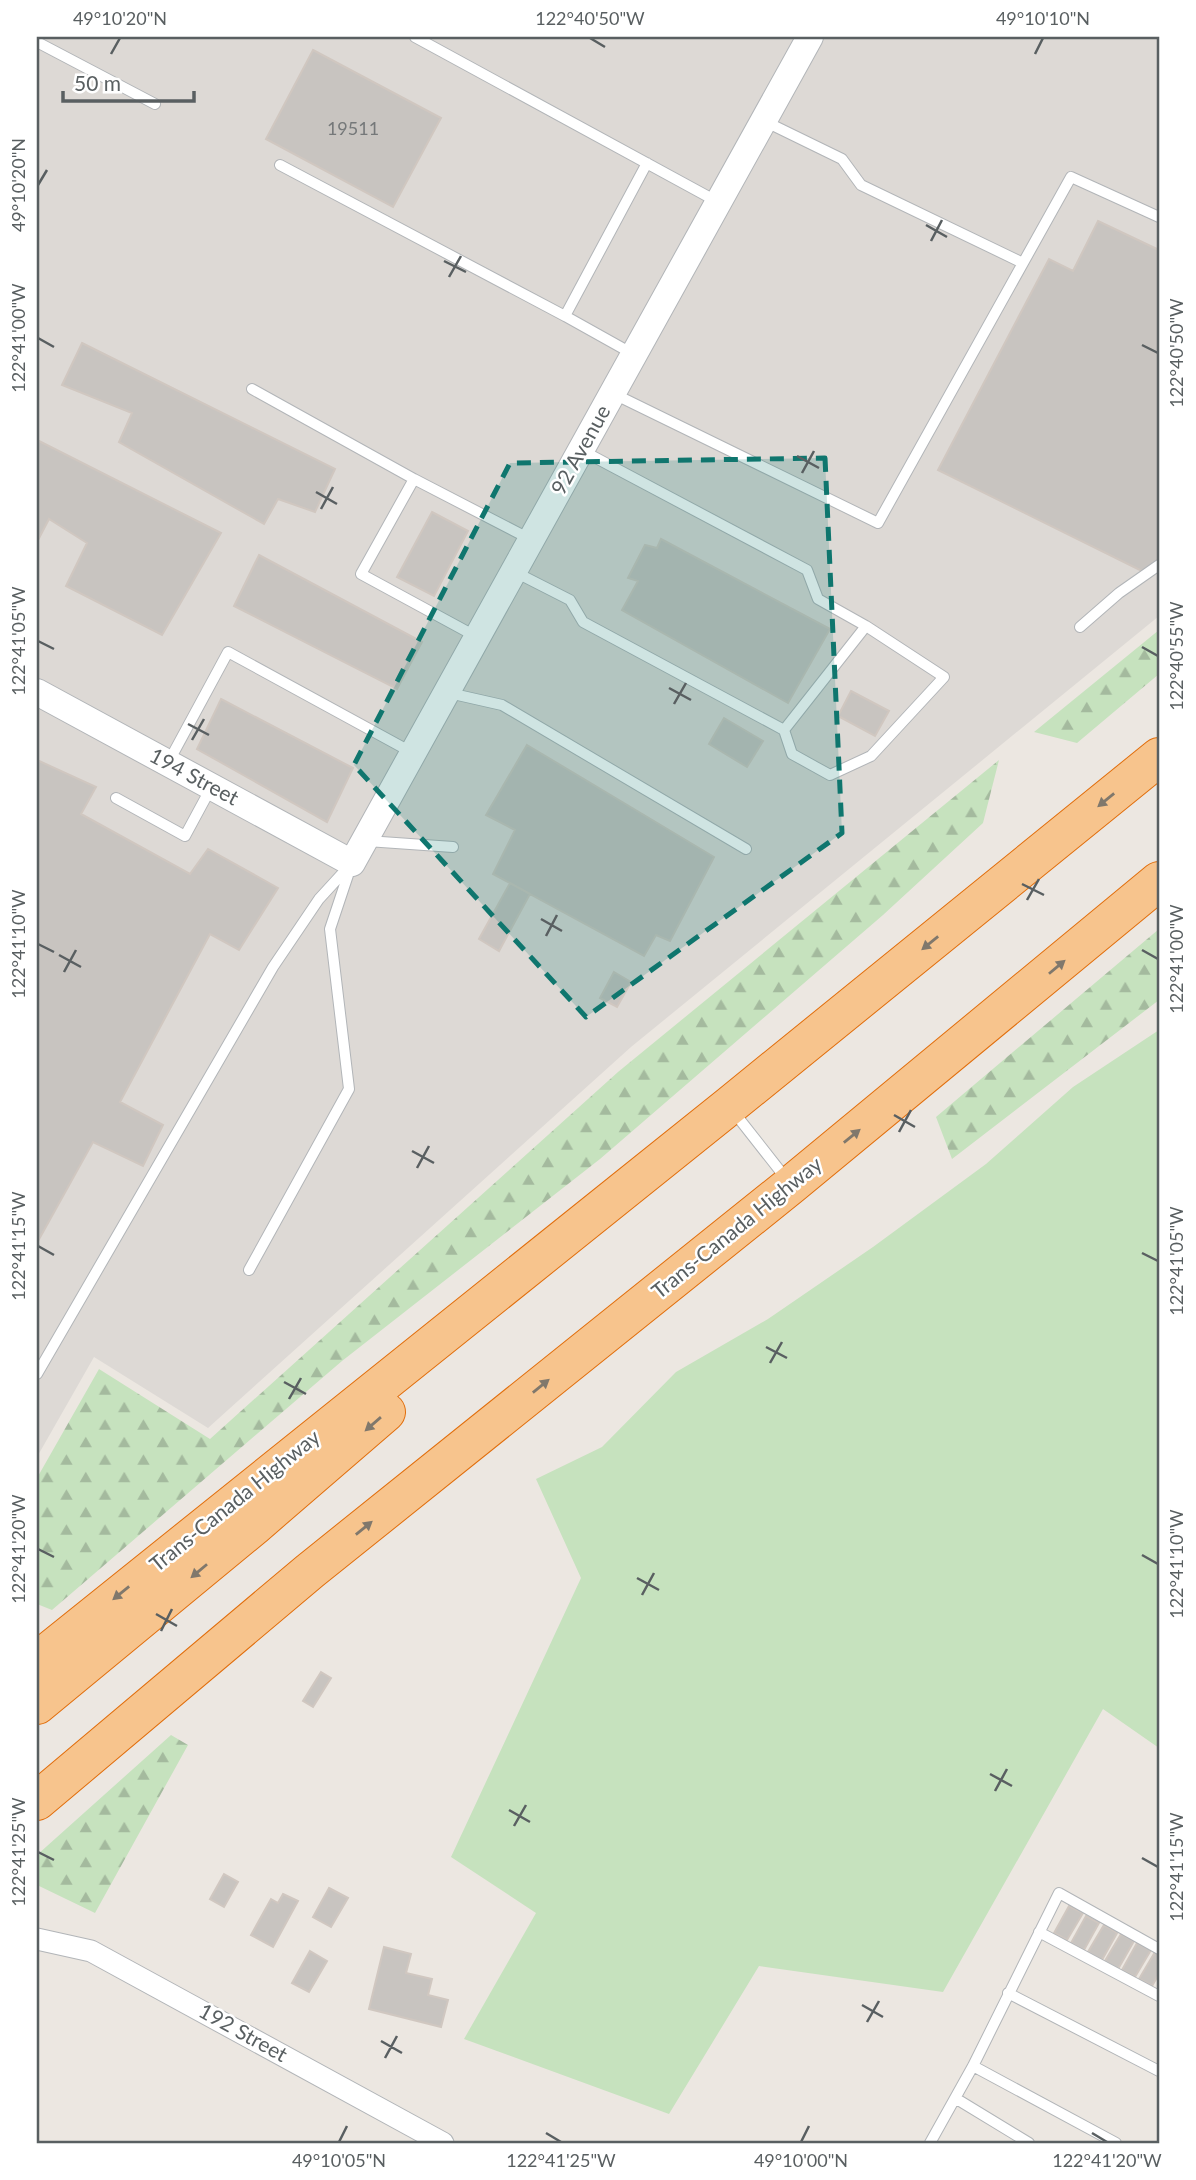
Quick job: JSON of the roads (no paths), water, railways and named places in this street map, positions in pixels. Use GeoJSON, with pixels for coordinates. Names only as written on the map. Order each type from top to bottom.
{"type":"FeatureCollection","features":[{"type":"Feature","properties":{"kind":"highway","name":"Trans-Canada Highway"},"geometry":{"type":"LineString","coordinates":[[37,1661],[1159,757]]}},
{"type":"Feature","properties":{"kind":"highway","name":"Trans-Canada Highway"},"geometry":{"type":"LineString","coordinates":[[37,1801],[310,1571],[791,1185],[1005,1011],[1159,881]]}},
{"type":"Feature","properties":{"kind":"highway","name":"Trans-Canada Highway"},"geometry":{"type":"LineString","coordinates":[[37,1705],[254,1525],[532,1286],[696,1132]]}},
{"type":"Feature","properties":{"kind":"highway","name":"Trans-Canada Highway"},"geometry":{"type":"LineString","coordinates":[[37,1773],[310,1571]]}},
{"type":"Feature","properties":{"kind":"street","name":"92 Avenue"},"geometry":{"type":"LineString","coordinates":[[358,852],[810,37]]}},
{"type":"Feature","properties":{"kind":"street","name":"194 Street"},"geometry":{"type":"LineString","coordinates":[[37,692],[212,786],[358,852]]}},
{"type":"Feature","properties":{"kind":"street","name":"192 Street"},"geometry":{"type":"LineString","coordinates":[[37,1939],[91,1951],[443,2143]]}},
{"type":"Feature","properties":{"kind":"lane"},"geometry":{"type":"LineString","coordinates":[[415,37],[719,202]]}},
{"type":"Feature","properties":{"kind":"lane"},"geometry":{"type":"LineString","coordinates":[[37,42],[155,104]]}},
{"type":"Feature","properties":{"kind":"lane"},"geometry":{"type":"LineString","coordinates":[[764,121],[842,159],[861,185],[1023,263]]}},
{"type":"Feature","properties":{"kind":"lane"},"geometry":{"type":"LineString","coordinates":[[565,316],[647,163]]}},
{"type":"Feature","properties":{"kind":"lane"},"geometry":{"type":"LineString","coordinates":[[280,164],[634,355]]}},
{"type":"Feature","properties":{"kind":"lane"},"geometry":{"type":"LineString","coordinates":[[612,393],[878,523],[1071,177],[1159,217]]}},
{"type":"Feature","properties":{"kind":"lane"},"geometry":{"type":"LineString","coordinates":[[253,389],[414,479],[531,540]]}},
{"type":"Feature","properties":{"kind":"lane"},"geometry":{"type":"LineString","coordinates":[[513,571],[569,600],[583,621],[784,730],[792,754],[830,775],[871,756],[944,677],[866,626],[818,599],[807,570],[581,450]]}},
{"type":"Feature","properties":{"kind":"lane"},"geometry":{"type":"LineString","coordinates":[[414,479],[361,574],[477,637]]}},
{"type":"Feature","properties":{"kind":"lane"},"geometry":{"type":"LineString","coordinates":[[1080,627],[1119,593],[1159,565]]}},
{"type":"Feature","properties":{"kind":"lane"},"geometry":{"type":"LineString","coordinates":[[784,730],[866,626]]}},
{"type":"Feature","properties":{"kind":"lane"},"geometry":{"type":"LineString","coordinates":[[168,762],[228,652],[413,753]]}},
{"type":"Feature","properties":{"kind":"lane"},"geometry":{"type":"LineString","coordinates":[[446,693],[502,705],[746,849]]}},
{"type":"Feature","properties":{"kind":"lane"},"geometry":{"type":"LineString","coordinates":[[116,798],[185,836],[212,786]]}},
{"type":"Feature","properties":{"kind":"lane"},"geometry":{"type":"LineString","coordinates":[[37,1374],[273,967],[319,899],[358,852],[453,847]]}},
{"type":"Feature","properties":{"kind":"lane"},"geometry":{"type":"LineString","coordinates":[[249,1270],[349,1089],[330,929],[358,852]]}},
{"type":"Feature","properties":{"kind":"lane"},"geometry":{"type":"LineString","coordinates":[[729,1106],[791,1185]]}},
{"type":"Feature","properties":{"kind":"lane"},"geometry":{"type":"LineString","coordinates":[[930,2143],[973,2066],[1059,1893],[1159,1949]]}},
{"type":"Feature","properties":{"kind":"lane"},"geometry":{"type":"LineString","coordinates":[[1039,1932],[1159,1996]]}},
{"type":"Feature","properties":{"kind":"lane"},"geometry":{"type":"LineString","coordinates":[[1008,1993],[1159,2071]]}},
{"type":"Feature","properties":{"kind":"lane"},"geometry":{"type":"LineString","coordinates":[[973,2066],[1116,2143]]}},
{"type":"Feature","properties":{"kind":"lane"},"geometry":{"type":"LineString","coordinates":[[955,2098],[1030,2143]]}}]}
